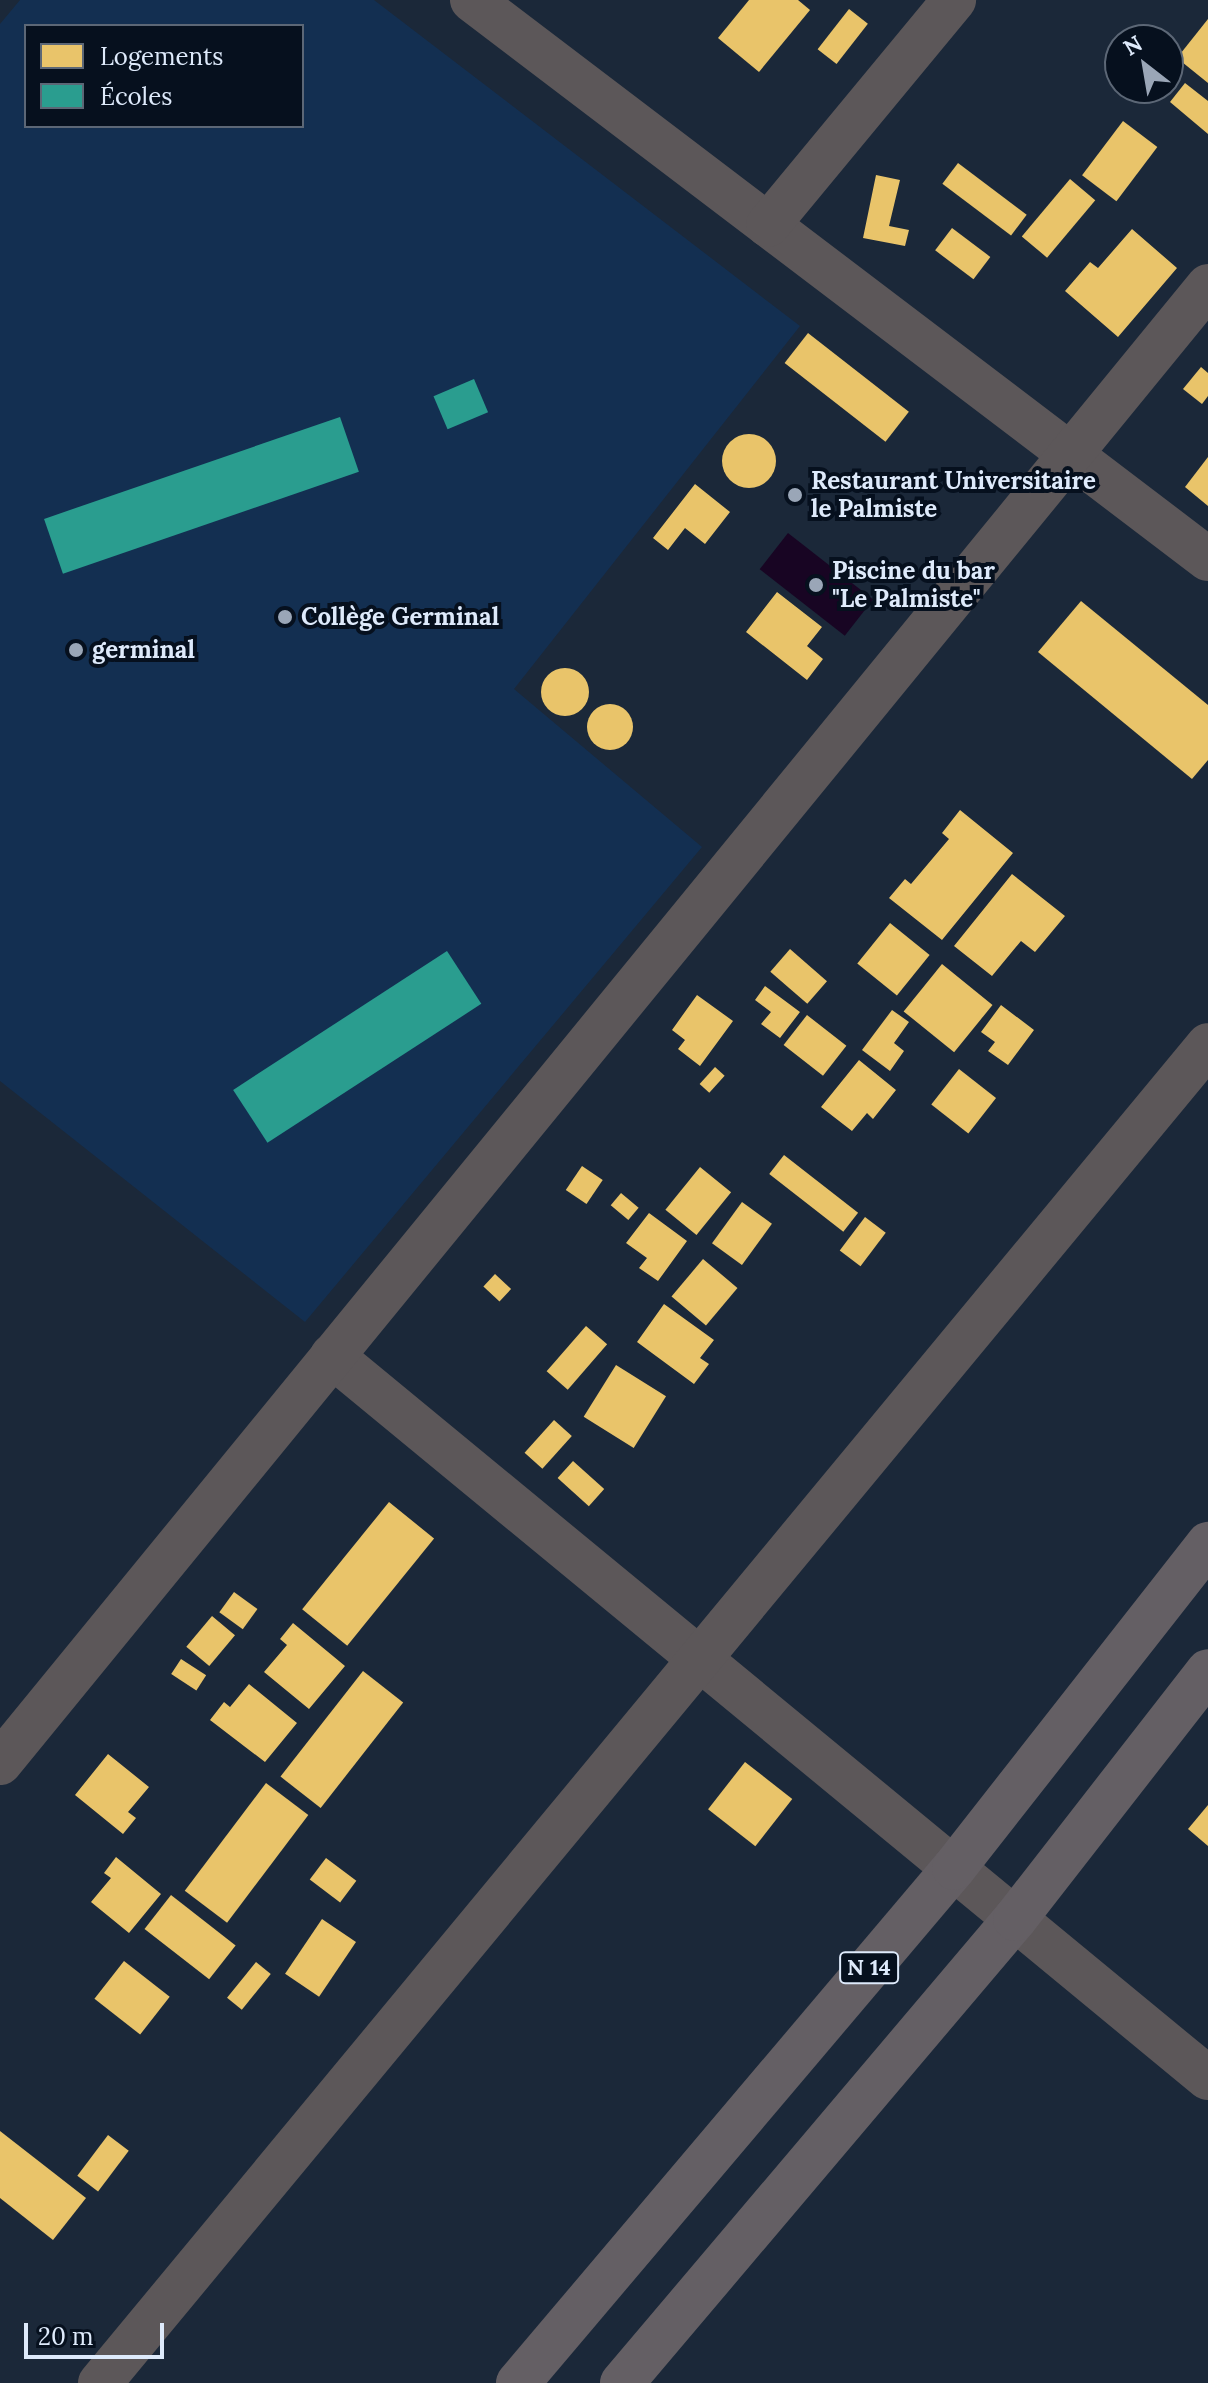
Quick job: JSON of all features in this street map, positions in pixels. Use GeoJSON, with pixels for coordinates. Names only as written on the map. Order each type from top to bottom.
{"type":"FeatureCollection","features":[{"type":"Feature","properties":{"kind":"main road","name":"N 14"},"geometry":{"type":"LineString","coordinates":[[518,2383],[954,1868],[1208,1544]]}},
{"type":"Feature","properties":{"kind":"main road"},"geometry":{"type":"LineString","coordinates":[[622,2383],[1015,1919],[1208,1671]]}},
{"type":"Feature","properties":{"kind":"street"},"geometry":{"type":"LineString","coordinates":[[472,0],[1208,559]]}},
{"type":"Feature","properties":{"kind":"street"},"geometry":{"type":"LineString","coordinates":[[768,225],[954,0]]}},
{"type":"Feature","properties":{"kind":"street"},"geometry":{"type":"LineString","coordinates":[[0,1763],[1208,286]]}},
{"type":"Feature","properties":{"kind":"street"},"geometry":{"type":"LineString","coordinates":[[100,2383],[1208,1045]]}},
{"type":"Feature","properties":{"kind":"street"},"geometry":{"type":"LineString","coordinates":[[332,1356],[1208,2078]]}},
{"type":"Feature","properties":{"kind":"shaded area","name":"Collège Germinal"},"geometry":{"type":"Polygon","coordinates":[[[20,0],[374,0],[800,326],[514,689],[702,847],[305,1322],[0,1081],[0,24],[20,0]]]}},
{"type":"Feature","properties":{"kind":"shaded area","name":"Piscine du bar \"Le Palmiste\""},"geometry":{"type":"Polygon","coordinates":[[[788,533],[873,599],[845,636],[760,569],[788,533]]]}},
{"type":"Feature","properties":{"kind":"building: Logements"},"geometry":{"type":"Polygon","coordinates":[[[749,0],[798,0],[810,10],[759,72],[718,38],[749,0]]]}},
{"type":"Feature","properties":{"kind":"building: Logements"},"geometry":{"type":"Polygon","coordinates":[[[849,9],[868,24],[837,64],[818,49],[849,9]]]}},
{"type":"Feature","properties":{"kind":"building: Logements"},"geometry":{"type":"Polygon","coordinates":[[[1208,19],[1208,83],[1184,64],[1184,49],[1208,19]]]}},
{"type":"Feature","properties":{"kind":"building: Logements"},"geometry":{"type":"Polygon","coordinates":[[[1184,84],[1208,101],[1208,134],[1172,104],[1184,104],[1184,84]]]}},
{"type":"Feature","properties":{"kind":"building: Logements"},"geometry":{"type":"Polygon","coordinates":[[[1123,121],[1157,147],[1116,201],[1082,175],[1123,121]]]}},
{"type":"Feature","properties":{"kind":"building: Logements"},"geometry":{"type":"Polygon","coordinates":[[[958,163],[1027,215],[1011,236],[942,184],[958,163]]]}},
{"type":"Feature","properties":{"kind":"building: Logements"},"geometry":{"type":"Polygon","coordinates":[[[876,175],[900,180],[889,226],[909,230],[905,246],[863,238],[876,175]]]}},
{"type":"Feature","properties":{"kind":"building: Logements"},"geometry":{"type":"Polygon","coordinates":[[[1070,179],[1095,200],[1047,258],[1022,236],[1070,179]]]}},
{"type":"Feature","properties":{"kind":"building: Logements"},"geometry":{"type":"Polygon","coordinates":[[[952,228],[990,257],[973,279],[935,250],[952,228]]]}},
{"type":"Feature","properties":{"kind":"building: Logements"},"geometry":{"type":"Polygon","coordinates":[[[1132,229],[1177,268],[1118,337],[1065,291],[1090,262],[1098,268],[1132,229]]]}},
{"type":"Feature","properties":{"kind":"building: Logements"},"geometry":{"type":"Polygon","coordinates":[[[808,333],[909,412],[885,442],[785,363],[808,333]]]}},
{"type":"Feature","properties":{"kind":"building: Logements"},"geometry":{"type":"Polygon","coordinates":[[[1201,367],[1208,373],[1208,396],[1202,404],[1183,389],[1201,367]]]}},
{"type":"Feature","properties":{"kind":"building: Logements"},"geometry":{"type":"Polygon","coordinates":[[[749,434],[768,442],[776,461],[768,480],[749,488],[730,480],[722,461],[730,442],[749,434]]]}},
{"type":"Feature","properties":{"kind":"building: Logements"},"geometry":{"type":"Polygon","coordinates":[[[1208,457],[1208,506],[1185,487],[1208,457]]]}},
{"type":"Feature","properties":{"kind":"building: Logements"},"geometry":{"type":"Polygon","coordinates":[[[695,484],[730,512],[705,544],[685,528],[668,550],[653,538],[695,484]]]}},
{"type":"Feature","properties":{"kind":"building: Logements"},"geometry":{"type":"Polygon","coordinates":[[[777,592],[822,627],[807,646],[823,659],[807,680],[746,632],[777,592]]]}},
{"type":"Feature","properties":{"kind":"building: Logements"},"geometry":{"type":"Polygon","coordinates":[[[1081,601],[1208,705],[1208,760],[1192,779],[1038,652],[1081,601]]]}},
{"type":"Feature","properties":{"kind":"building: Logements"},"geometry":{"type":"Polygon","coordinates":[[[565,668],[582,675],[589,692],[582,709],[565,716],[548,709],[541,692],[548,675],[565,668]]]}},
{"type":"Feature","properties":{"kind":"building: Logements"},"geometry":{"type":"Polygon","coordinates":[[[610,704],[626,711],[633,727],[626,743],[610,750],[594,743],[587,727],[594,711],[610,704]]]}},
{"type":"Feature","properties":{"kind":"building: Logements"},"geometry":{"type":"Polygon","coordinates":[[[960,810],[1013,853],[942,940],[889,898],[905,879],[911,884],[949,839],[942,833],[960,810]]]}},
{"type":"Feature","properties":{"kind":"building: Logements"},"geometry":{"type":"Polygon","coordinates":[[[1012,874],[1065,916],[1035,952],[1021,941],[992,976],[954,946],[1012,874]]]}},
{"type":"Feature","properties":{"kind":"building: Logements"},"geometry":{"type":"Polygon","coordinates":[[[890,923],[930,955],[897,996],[857,963],[890,923]]]}},
{"type":"Feature","properties":{"kind":"building: Logements"},"geometry":{"type":"Polygon","coordinates":[[[790,949],[827,981],[807,1004],[770,972],[790,949]]]}},
{"type":"Feature","properties":{"kind":"building: Logements"},"geometry":{"type":"Polygon","coordinates":[[[942,964],[993,1005],[954,1052],[904,1011],[942,964]]]}},
{"type":"Feature","properties":{"kind":"building: Logements"},"geometry":{"type":"Polygon","coordinates":[[[765,986],[800,1012],[780,1038],[761,1024],[771,1012],[755,1000],[765,986]]]}},
{"type":"Feature","properties":{"kind":"building: Logements"},"geometry":{"type":"Polygon","coordinates":[[[697,995],[733,1021],[700,1066],[678,1049],[685,1040],[672,1030],[697,995]]]}},
{"type":"Feature","properties":{"kind":"building: Logements"},"geometry":{"type":"Polygon","coordinates":[[[1001,1005],[1034,1030],[1008,1065],[988,1051],[995,1042],[981,1032],[1001,1005]]]}},
{"type":"Feature","properties":{"kind":"building: Logements"},"geometry":{"type":"Polygon","coordinates":[[[892,1010],[909,1022],[894,1043],[904,1051],[890,1071],[862,1050],[892,1010]]]}},
{"type":"Feature","properties":{"kind":"building: Logements"},"geometry":{"type":"Polygon","coordinates":[[[807,1015],[846,1046],[823,1076],[784,1045],[807,1015]]]}},
{"type":"Feature","properties":{"kind":"building: Logements"},"geometry":{"type":"Polygon","coordinates":[[[859,1060],[896,1090],[873,1119],[867,1113],[852,1131],[821,1107],[859,1060]]]}},
{"type":"Feature","properties":{"kind":"building: Logements"},"geometry":{"type":"Polygon","coordinates":[[[715,1067],[725,1076],[709,1093],[700,1084],[715,1067]]]}},
{"type":"Feature","properties":{"kind":"building: Logements"},"geometry":{"type":"Polygon","coordinates":[[[959,1069],[996,1098],[968,1133],[931,1104],[959,1069]]]}},
{"type":"Feature","properties":{"kind":"building: Logements"},"geometry":{"type":"Polygon","coordinates":[[[784,1155],[858,1213],[843,1232],[769,1174],[784,1155]]]}},
{"type":"Feature","properties":{"kind":"building: Logements"},"geometry":{"type":"Polygon","coordinates":[[[582,1166],[603,1180],[587,1204],[566,1190],[582,1166]]]}},
{"type":"Feature","properties":{"kind":"building: Logements"},"geometry":{"type":"Polygon","coordinates":[[[700,1167],[731,1192],[696,1235],[665,1210],[700,1167]]]}},
{"type":"Feature","properties":{"kind":"building: Logements"},"geometry":{"type":"Polygon","coordinates":[[[621,1193],[639,1208],[628,1220],[611,1205],[621,1193]]]}},
{"type":"Feature","properties":{"kind":"building: Logements"},"geometry":{"type":"Polygon","coordinates":[[[742,1202],[772,1224],[742,1265],[712,1243],[742,1202]]]}},
{"type":"Feature","properties":{"kind":"building: Logements"},"geometry":{"type":"Polygon","coordinates":[[[649,1213],[687,1241],[658,1281],[639,1268],[647,1258],[626,1243],[649,1213]]]}},
{"type":"Feature","properties":{"kind":"building: Logements"},"geometry":{"type":"Polygon","coordinates":[[[865,1217],[886,1233],[860,1266],[840,1251],[865,1217]]]}},
{"type":"Feature","properties":{"kind":"building: Logements"},"geometry":{"type":"Polygon","coordinates":[[[703,1259],[737,1288],[706,1325],[672,1297],[703,1259]]]}},
{"type":"Feature","properties":{"kind":"building: Logements"},"geometry":{"type":"Polygon","coordinates":[[[495,1274],[511,1289],[499,1301],[483,1286],[495,1274]]]}},
{"type":"Feature","properties":{"kind":"building: Logements"},"geometry":{"type":"Polygon","coordinates":[[[664,1304],[714,1340],[700,1358],[709,1364],[694,1384],[637,1342],[664,1304]]]}},
{"type":"Feature","properties":{"kind":"building: Logements"},"geometry":{"type":"Polygon","coordinates":[[[586,1326],[607,1344],[568,1390],[547,1371],[586,1326]]]}},
{"type":"Feature","properties":{"kind":"building: Logements"},"geometry":{"type":"Polygon","coordinates":[[[616,1365],[666,1396],[634,1448],[584,1417],[616,1365]]]}},
{"type":"Feature","properties":{"kind":"building: Logements"},"geometry":{"type":"Polygon","coordinates":[[[554,1420],[572,1436],[542,1469],[525,1453],[554,1420]]]}},
{"type":"Feature","properties":{"kind":"building: Logements"},"geometry":{"type":"Polygon","coordinates":[[[573,1461],[604,1489],[589,1506],[558,1478],[573,1461]]]}},
{"type":"Feature","properties":{"kind":"building: Logements"},"geometry":{"type":"Polygon","coordinates":[[[389,1502],[434,1539],[347,1646],[302,1609],[389,1502]]]}},
{"type":"Feature","properties":{"kind":"building: Logements"},"geometry":{"type":"Polygon","coordinates":[[[234,1592],[257,1609],[243,1629],[219,1612],[234,1592]]]}},
{"type":"Feature","properties":{"kind":"building: Logements"},"geometry":{"type":"Polygon","coordinates":[[[212,1616],[235,1635],[209,1666],[186,1647],[212,1616]]]}},
{"type":"Feature","properties":{"kind":"building: Logements"},"geometry":{"type":"Polygon","coordinates":[[[293,1623],[345,1666],[309,1709],[264,1672],[287,1645],[280,1639],[293,1623]]]}},
{"type":"Feature","properties":{"kind":"building: Logements"},"geometry":{"type":"Polygon","coordinates":[[[181,1659],[206,1675],[196,1690],[171,1674],[181,1659]]]}},
{"type":"Feature","properties":{"kind":"building: Logements"},"geometry":{"type":"Polygon","coordinates":[[[363,1671],[403,1702],[321,1808],[281,1777],[363,1671]]]}},
{"type":"Feature","properties":{"kind":"building: Logements"},"geometry":{"type":"Polygon","coordinates":[[[249,1684],[297,1723],[265,1762],[210,1720],[224,1702],[230,1707],[249,1684]]]}},
{"type":"Feature","properties":{"kind":"building: Logements"},"geometry":{"type":"Polygon","coordinates":[[[108,1754],[149,1787],[128,1812],[136,1818],[123,1834],[75,1795],[108,1754]]]}},
{"type":"Feature","properties":{"kind":"building: Logements"},"geometry":{"type":"Polygon","coordinates":[[[745,1762],[792,1799],[755,1846],[708,1809],[745,1762]]]}},
{"type":"Feature","properties":{"kind":"building: Logements"},"geometry":{"type":"Polygon","coordinates":[[[266,1783],[308,1815],[227,1923],[185,1891],[266,1783]]]}},
{"type":"Feature","properties":{"kind":"building: Logements"},"geometry":{"type":"Polygon","coordinates":[[[1208,1805],[1208,1846],[1188,1829],[1208,1805]]]}},
{"type":"Feature","properties":{"kind":"building: Logements"},"geometry":{"type":"Polygon","coordinates":[[[116,1857],[161,1894],[129,1933],[91,1902],[111,1878],[104,1873],[116,1857]]]}},
{"type":"Feature","properties":{"kind":"building: Logements"},"geometry":{"type":"Polygon","coordinates":[[[326,1858],[356,1881],[340,1902],[310,1880],[326,1858]]]}},
{"type":"Feature","properties":{"kind":"building: Logements"},"geometry":{"type":"Polygon","coordinates":[[[171,1895],[236,1945],[209,1979],[145,1929],[171,1895]]]}},
{"type":"Feature","properties":{"kind":"building: Logements"},"geometry":{"type":"Polygon","coordinates":[[[322,1919],[356,1942],[319,1997],[285,1974],[322,1919]]]}},
{"type":"Feature","properties":{"kind":"building: Logements"},"geometry":{"type":"Polygon","coordinates":[[[124,1961],[170,1997],[140,2035],[94,1999],[124,1961]]]}},
{"type":"Feature","properties":{"kind":"building: Logements"},"geometry":{"type":"Polygon","coordinates":[[[256,1962],[271,1974],[242,2010],[227,1998],[256,1962]]]}},
{"type":"Feature","properties":{"kind":"building: Logements"},"geometry":{"type":"Polygon","coordinates":[[[0,2131],[86,2198],[53,2240],[0,2198],[0,2131]]]}},
{"type":"Feature","properties":{"kind":"building: Logements"},"geometry":{"type":"Polygon","coordinates":[[[108,2135],[129,2151],[98,2191],[77,2176],[108,2135]]]}},
{"type":"Feature","properties":{"kind":"building: Écoles"},"geometry":{"type":"Polygon","coordinates":[[[474,379],[488,412],[448,429],[433,396],[474,379]]]}},
{"type":"Feature","properties":{"kind":"building: Écoles"},"geometry":{"type":"Polygon","coordinates":[[[340,417],[359,472],[63,574],[44,519],[340,417]]]}},
{"type":"Feature","properties":{"kind":"building: Écoles"},"geometry":{"type":"Polygon","coordinates":[[[447,951],[481,1004],[267,1143],[233,1090],[447,951]]]}},
{"type":"Feature","properties":{"kind":"place","name":"Restaurant Universitaire le Palmiste"},"geometry":{"type":"Point","coordinates":[795,495]}},
{"type":"Feature","properties":{"kind":"place","name":"Piscine du bar \"Le Palmiste\""},"geometry":{"type":"Point","coordinates":[816,585]}},
{"type":"Feature","properties":{"kind":"place","name":"Collège Germinal"},"geometry":{"type":"Point","coordinates":[285,617]}},
{"type":"Feature","properties":{"kind":"place","name":"germinal"},"geometry":{"type":"Point","coordinates":[76,650]}}]}
